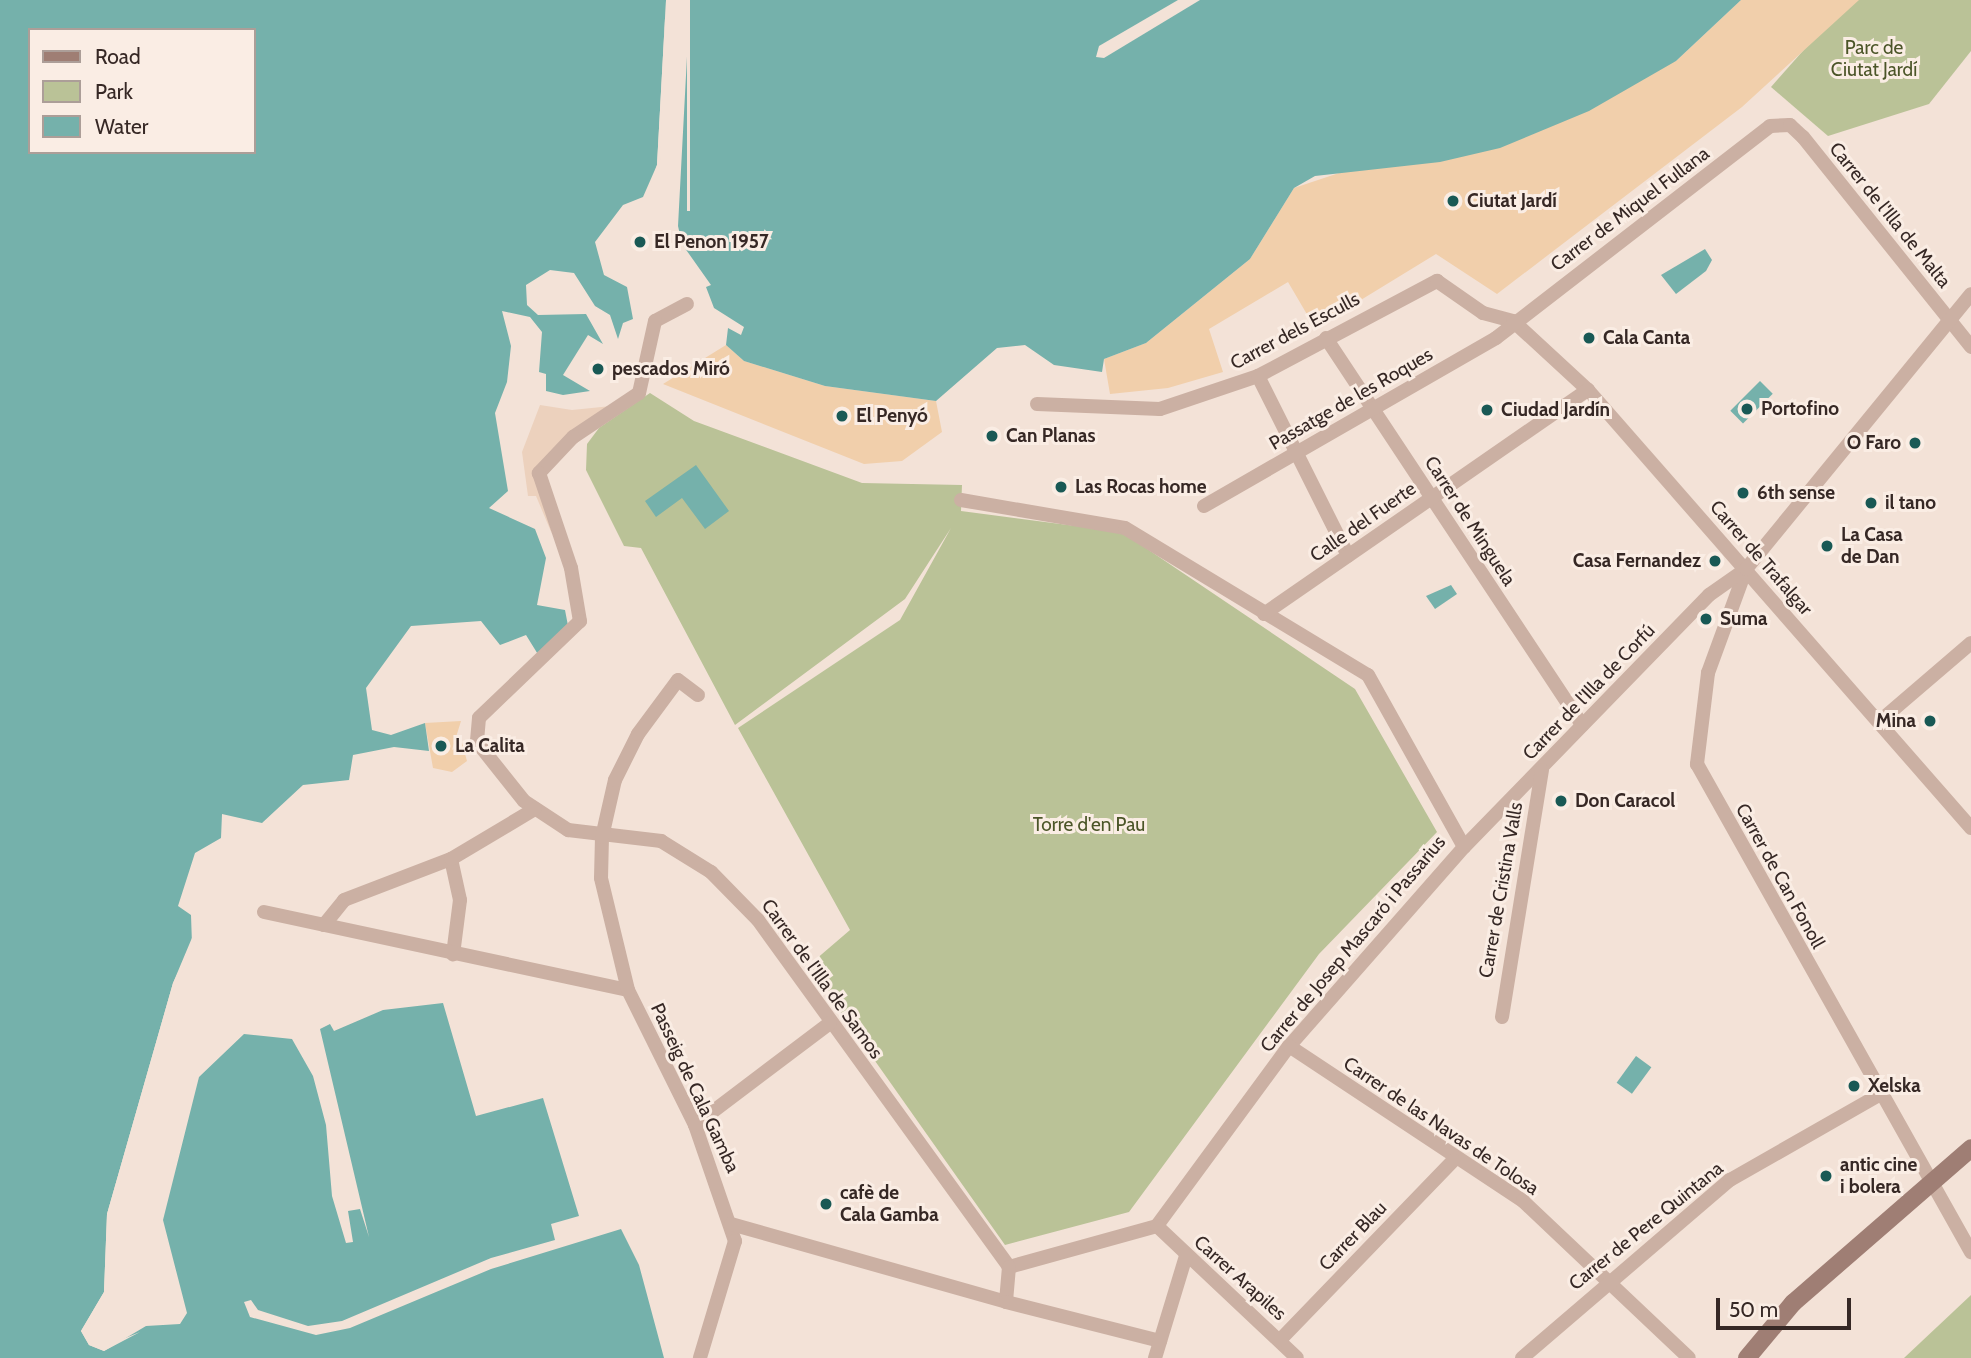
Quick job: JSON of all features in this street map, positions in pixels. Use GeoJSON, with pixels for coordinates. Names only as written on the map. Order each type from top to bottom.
{"type":"FeatureCollection","features":[{"type":"Feature","properties":{"kind":"street","name":"Carrer de l'Illa de Malta"},"geometry":{"type":"LineString","coordinates":[[1770,126],[1790,125],[1803,137],[1971,347]]}},
{"type":"Feature","properties":{"kind":"street","name":"Carrer de Miquel Fullana"},"geometry":{"type":"LineString","coordinates":[[1513,321],[1770,126]]}},
{"type":"Feature","properties":{"kind":"street","name":"Carrer dels Esculls"},"geometry":{"type":"LineString","coordinates":[[1037,404],[1160,408],[1258,376],[1437,281],[1483,313],[1513,321]]}},
{"type":"Feature","properties":{"kind":"street"},"geometry":{"type":"LineString","coordinates":[[1746,569],[1971,294]]}},
{"type":"Feature","properties":{"kind":"street","name":"Carrer de l'Illa de Samos"},"geometry":{"type":"LineString","coordinates":[[687,304],[655,321],[642,388],[573,437],[539,473],[571,568],[580,621],[479,718],[477,742],[535,809],[568,830],[602,837],[661,841],[712,872],[758,920],[1009,1267]]}},
{"type":"Feature","properties":{"kind":"street","name":"Carrer de Trafalgar"},"geometry":{"type":"LineString","coordinates":[[1513,321],[1588,390],[1971,828]]}},
{"type":"Feature","properties":{"kind":"street","name":"Passatge de les Roques"},"geometry":{"type":"LineString","coordinates":[[1204,506],[1373,409],[1513,321]]}},
{"type":"Feature","properties":{"kind":"street","name":"Carrer de Minguela"},"geometry":{"type":"LineString","coordinates":[[1326,338],[1582,725]]}},
{"type":"Feature","properties":{"kind":"street"},"geometry":{"type":"LineString","coordinates":[[1258,376],[1348,556]]}},
{"type":"Feature","properties":{"kind":"street","name":"Calle del Fuerte"},"geometry":{"type":"LineString","coordinates":[[1264,614],[1588,390]]}},
{"type":"Feature","properties":{"kind":"street","name":"Carrer de Josep Mascaró i Passarius"},"geometry":{"type":"LineString","coordinates":[[961,500],[1125,528],[1368,675],[1464,847],[1289,1046],[1157,1226]]}},
{"type":"Feature","properties":{"kind":"street","name":"Carrer de l'Illa de Corfú"},"geometry":{"type":"LineString","coordinates":[[1464,847],[1709,595],[1746,569]]}},
{"type":"Feature","properties":{"kind":"street","name":"Carrer de Can Fonoll"},"geometry":{"type":"LineString","coordinates":[[1746,569],[1708,673],[1697,764],[1878,1095],[1971,1252]]}},
{"type":"Feature","properties":{"kind":"street"},"geometry":{"type":"LineString","coordinates":[[1880,721],[1971,643]]}},
{"type":"Feature","properties":{"kind":"street"},"geometry":{"type":"LineString","coordinates":[[628,990],[608,925],[602,837],[615,780],[638,734],[678,680],[698,695]]}},
{"type":"Feature","properties":{"kind":"street","name":"Carrer de Cristina Valls"},"geometry":{"type":"LineString","coordinates":[[1502,1017],[1542,769]]}},
{"type":"Feature","properties":{"kind":"street"},"geometry":{"type":"LineString","coordinates":[[324,925],[344,900],[452,859],[535,809]]}},
{"type":"Feature","properties":{"kind":"street"},"geometry":{"type":"LineString","coordinates":[[452,859],[460,900],[453,955]]}},
{"type":"Feature","properties":{"kind":"street","name":"Passeig de Cala Gamba"},"geometry":{"type":"LineString","coordinates":[[264,912],[453,955],[628,990],[695,1125],[735,1241],[701,1358]]}},
{"type":"Feature","properties":{"kind":"street"},"geometry":{"type":"LineString","coordinates":[[695,1125],[830,1023]]}},
{"type":"Feature","properties":{"kind":"street","name":"Carrer de las Navas de Tolosa"},"geometry":{"type":"LineString","coordinates":[[1289,1046],[1454,1160],[1524,1201],[1689,1358]]}},
{"type":"Feature","properties":{"kind":"street","name":"Carrer de Pere Quintana"},"geometry":{"type":"LineString","coordinates":[[1522,1358],[1606,1280],[1730,1180],[1878,1095]]}},
{"type":"Feature","properties":{"kind":"street"},"geometry":{"type":"LineString","coordinates":[[1747,1358],[1793,1303],[1971,1148]]}},
{"type":"Feature","properties":{"kind":"street","name":"Carrer Blau"},"geometry":{"type":"LineString","coordinates":[[1280,1340],[1454,1160]]}},
{"type":"Feature","properties":{"kind":"street"},"geometry":{"type":"LineString","coordinates":[[731,1224],[1006,1302],[1160,1342]]}},
{"type":"Feature","properties":{"kind":"street"},"geometry":{"type":"LineString","coordinates":[[1006,1302],[1009,1267],[1157,1226]]}},
{"type":"Feature","properties":{"kind":"street","name":"Carrer Arapiles"},"geometry":{"type":"LineString","coordinates":[[1157,1226],[1297,1358]]}},
{"type":"Feature","properties":{"kind":"street"},"geometry":{"type":"LineString","coordinates":[[1155,1358],[1186,1256]]}},
{"type":"Feature","properties":{"kind":"green space","name":"Parc de Ciutat Jardí"},"geometry":{"type":"Polygon","coordinates":[[[1848,0],[1971,0],[1971,51],[1929,104],[1828,136],[1771,87],[1848,0]]]}},
{"type":"Feature","properties":{"kind":"green space","name":"Torre d'en Pau"},"geometry":{"type":"Polygon","coordinates":[[[650,393],[694,421],[862,483],[962,485],[961,511],[1122,532],[1355,689],[1437,832],[1319,954],[1129,1212],[1005,1245],[808,966],[850,930],[738,728],[900,620],[951,528],[905,599],[735,725],[641,548],[624,546],[586,470],[587,444],[599,428],[650,393]]]}},
{"type":"Feature","properties":{"kind":"green space"},"geometry":{"type":"Polygon","coordinates":[[[1971,1295],[1971,1358],[1904,1358],[1971,1295]]]}},
{"type":"Feature","properties":{"kind":"sand","name":"Ciutat Jardí"},"geometry":{"type":"Polygon","coordinates":[[[1741,0],[1859,0],[1742,107],[1497,294],[1436,254],[1315,328],[1288,282],[1209,329],[1223,372],[1168,388],[1110,394],[1104,359],[1146,343],[1250,259],[1294,188],[1676,61],[1741,0]]]}},
{"type":"Feature","properties":{"kind":"sand","name":"El Penyó"},"geometry":{"type":"Polygon","coordinates":[[[726,345],[744,361],[825,386],[936,401],[942,432],[902,461],[864,464],[663,384],[726,345]]]}},
{"type":"Feature","properties":{"kind":"sand","name":"La Calita"},"geometry":{"type":"Polygon","coordinates":[[[461,721],[452,750],[462,743],[467,761],[452,772],[433,768],[425,723],[461,721]]]}},
{"type":"Feature","properties":{"kind":"shaded area"},"geometry":{"type":"Polygon","coordinates":[[[540,405],[572,410],[621,405],[539,473],[552,534],[536,496],[528,496],[522,452],[540,405]]]}},
{"type":"Feature","properties":{"kind":"water"},"geometry":{"type":"Polygon","coordinates":[[[0,0],[666,0],[657,165],[643,197],[623,205],[595,242],[604,275],[627,287],[633,319],[623,323],[618,339],[610,315],[595,306],[574,273],[550,270],[526,285],[527,305],[538,315],[586,314],[603,344],[588,335],[563,375],[590,391],[563,395],[546,391],[546,374],[539,372],[542,332],[530,317],[502,311],[511,346],[507,382],[495,413],[508,491],[489,508],[535,529],[546,558],[537,605],[565,610],[569,631],[539,656],[526,635],[500,645],[481,621],[411,626],[366,688],[372,730],[391,735],[425,723],[429,751],[394,747],[353,755],[349,780],[303,785],[262,823],[222,814],[221,838],[195,853],[178,906],[191,915],[192,944],[173,983],[107,1214],[104,1292],[81,1331],[89,1345],[104,1351],[146,1326],[180,1324],[187,1313],[163,1220],[199,1077],[244,1034],[292,1039],[313,1076],[326,1125],[332,1196],[346,1243],[353,1242],[348,1211],[360,1209],[369,1237],[320,1029],[330,1024],[334,1031],[383,1010],[443,1003],[476,1116],[543,1098],[579,1216],[551,1224],[555,1240],[491,1258],[342,1321],[308,1326],[258,1310],[251,1300],[244,1302],[250,1317],[316,1335],[350,1328],[491,1269],[621,1229],[639,1265],[664,1358],[0,1358],[0,0]]]}},
{"type":"Feature","properties":{"kind":"water"},"geometry":{"type":"Polygon","coordinates":[[[690,0],[1741,0],[1676,61],[1589,111],[1500,148],[1440,162],[1315,176],[1294,188],[1250,259],[1146,343],[1104,359],[1102,372],[1054,365],[1025,345],[997,348],[936,401],[825,386],[744,361],[726,345],[728,328],[741,335],[744,327],[714,308],[706,287],[711,285],[682,244],[678,226],[690,0]]]}},
{"type":"Feature","properties":{"kind":"water"},"geometry":{"type":"Polygon","coordinates":[[[1705,249],[1712,260],[1706,271],[1676,294],[1661,275],[1705,249]]]}},
{"type":"Feature","properties":{"kind":"water"},"geometry":{"type":"Polygon","coordinates":[[[1760,381],[1773,394],[1743,423],[1730,411],[1760,381]]]}},
{"type":"Feature","properties":{"kind":"water"},"geometry":{"type":"Polygon","coordinates":[[[696,465],[729,511],[705,529],[682,498],[656,517],[645,501],[696,465]]]}},
{"type":"Feature","properties":{"kind":"water"},"geometry":{"type":"Polygon","coordinates":[[[1451,585],[1457,594],[1435,609],[1426,596],[1451,585]]]}},
{"type":"Feature","properties":{"kind":"water"},"geometry":{"type":"Polygon","coordinates":[[[1636,1056],[1651,1067],[1632,1094],[1617,1083],[1636,1056]]]}},
{"type":"Feature","properties":{"kind":"pier"},"geometry":{"type":"Polygon","coordinates":[[[666,0],[660,166],[646,199],[657,165],[666,0]]]}},
{"type":"Feature","properties":{"kind":"pier"},"geometry":{"type":"Polygon","coordinates":[[[687,0],[690,0],[690,211],[687,211],[687,0]]]}},
{"type":"Feature","properties":{"kind":"pier"},"geometry":{"type":"Polygon","coordinates":[[[1178,0],[1200,0],[1104,58],[1096,57],[1099,46],[1178,0]]]}},
{"type":"Feature","properties":{"kind":"pier"},"geometry":{"type":"Polygon","coordinates":[[[194,933],[195,945],[176,984],[111,1215],[108,1293],[85,1332],[103,1347],[140,1332],[104,1351],[89,1345],[81,1331],[104,1292],[107,1214],[173,983],[194,933]]]}},
{"type":"Feature","properties":{"kind":"place","name":"Ciutat Jardí"},"geometry":{"type":"Point","coordinates":[1453,201]}},
{"type":"Feature","properties":{"kind":"place","name":"El Penon 1957"},"geometry":{"type":"Point","coordinates":[640,242]}},
{"type":"Feature","properties":{"kind":"place","name":"Cala Canta"},"geometry":{"type":"Point","coordinates":[1589,338]}},
{"type":"Feature","properties":{"kind":"place","name":"pescados Miró"},"geometry":{"type":"Point","coordinates":[598,369]}},
{"type":"Feature","properties":{"kind":"place","name":"Portofino"},"geometry":{"type":"Point","coordinates":[1747,409]}},
{"type":"Feature","properties":{"kind":"place","name":"Ciudad Jardín"},"geometry":{"type":"Point","coordinates":[1487,410]}},
{"type":"Feature","properties":{"kind":"place","name":"El Penyó"},"geometry":{"type":"Point","coordinates":[842,416]}},
{"type":"Feature","properties":{"kind":"place","name":"Can Planas"},"geometry":{"type":"Point","coordinates":[992,436]}},
{"type":"Feature","properties":{"kind":"place","name":"O Faro"},"geometry":{"type":"Point","coordinates":[1915,443]}},
{"type":"Feature","properties":{"kind":"place","name":"Las Rocas home"},"geometry":{"type":"Point","coordinates":[1061,487]}},
{"type":"Feature","properties":{"kind":"place","name":"6th sense"},"geometry":{"type":"Point","coordinates":[1743,493]}},
{"type":"Feature","properties":{"kind":"place","name":"il tano"},"geometry":{"type":"Point","coordinates":[1871,503]}},
{"type":"Feature","properties":{"kind":"place","name":"La Casa de Dan"},"geometry":{"type":"Point","coordinates":[1827,546]}},
{"type":"Feature","properties":{"kind":"place","name":"Casa Fernandez"},"geometry":{"type":"Point","coordinates":[1715,561]}},
{"type":"Feature","properties":{"kind":"place","name":"Suma"},"geometry":{"type":"Point","coordinates":[1706,619]}},
{"type":"Feature","properties":{"kind":"place","name":"Mina"},"geometry":{"type":"Point","coordinates":[1930,721]}},
{"type":"Feature","properties":{"kind":"place","name":"La Calita"},"geometry":{"type":"Point","coordinates":[441,746]}},
{"type":"Feature","properties":{"kind":"place","name":"Don Caracol"},"geometry":{"type":"Point","coordinates":[1561,801]}},
{"type":"Feature","properties":{"kind":"place","name":"Xelska"},"geometry":{"type":"Point","coordinates":[1854,1086]}},
{"type":"Feature","properties":{"kind":"place","name":"antic cine i bolera"},"geometry":{"type":"Point","coordinates":[1826,1176]}},
{"type":"Feature","properties":{"kind":"place","name":"cafè de Cala Gamba"},"geometry":{"type":"Point","coordinates":[826,1204]}}]}
